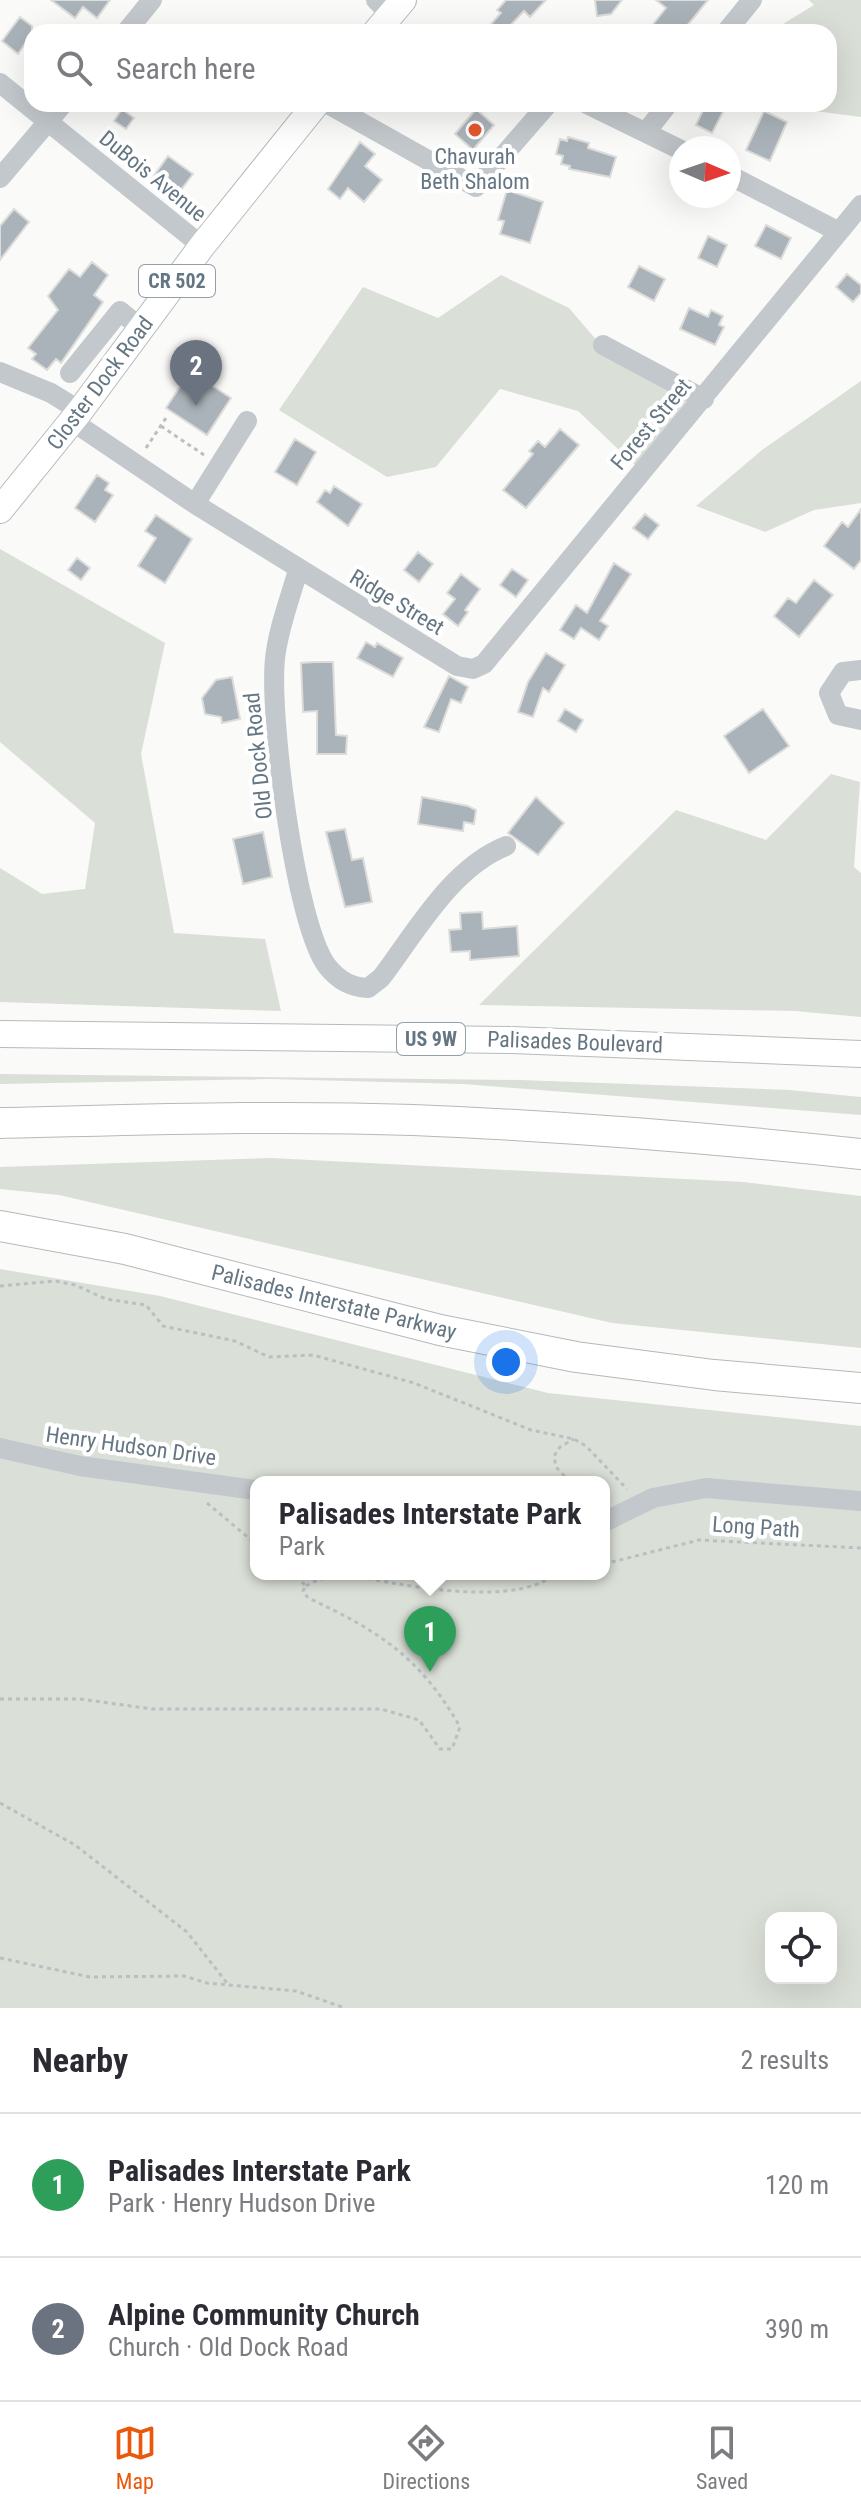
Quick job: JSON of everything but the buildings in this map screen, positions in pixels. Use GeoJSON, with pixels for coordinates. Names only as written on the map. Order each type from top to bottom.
{"type":"FeatureCollection","features":[{"type":"Feature","properties":{"kind":"highway"},"geometry":{"type":"LineString","coordinates":[[0,1123],[228,1118],[412,1120],[618,1131],[861,1154]]}},
{"type":"Feature","properties":{"kind":"highway","name":"Palisades Interstate Parkway"},"geometry":{"type":"LineString","coordinates":[[0,1226],[125,1249],[440,1330],[576,1357],[714,1375],[861,1388]]}},
{"type":"Feature","properties":{"kind":"main road","name":"Closter Dock Road"},"geometry":{"type":"LineString","coordinates":[[0,510],[76,416],[202,246],[310,112]]}},
{"type":"Feature","properties":{"kind":"main road","name":"Palisades Boulevard"},"geometry":{"type":"LineString","coordinates":[[0,1034],[512,1040],[861,1054]]}},
{"type":"Feature","properties":{"kind":"street"},"geometry":{"type":"LineString","coordinates":[[132,24],[152,0]]}},
{"type":"Feature","properties":{"kind":"street"},"geometry":{"type":"LineString","coordinates":[[732,24],[752,0]]}},
{"type":"Feature","properties":{"kind":"street","name":"DuBois Avenue"},"geometry":{"type":"LineString","coordinates":[[0,83],[24,102]]}},
{"type":"Feature","properties":{"kind":"street","name":"DuBois Avenue"},"geometry":{"type":"LineString","coordinates":[[36,112],[202,246]]}},
{"type":"Feature","properties":{"kind":"street"},"geometry":{"type":"LineString","coordinates":[[0,178],[56,112]]}},
{"type":"Feature","properties":{"kind":"street"},"geometry":{"type":"LineString","coordinates":[[342,112],[476,187],[541,112]]}},
{"type":"Feature","properties":{"kind":"street"},"geometry":{"type":"LineString","coordinates":[[604,112],[669,144]]}},
{"type":"Feature","properties":{"kind":"street"},"geometry":{"type":"LineString","coordinates":[[646,132],[662,112]]}},
{"type":"Feature","properties":{"kind":"street"},"geometry":{"type":"LineString","coordinates":[[741,181],[839,232]]}},
{"type":"Feature","properties":{"kind":"street","name":"Forest Street"},"geometry":{"type":"LineString","coordinates":[[473,669],[484,664],[861,205]]}},
{"type":"Feature","properties":{"kind":"street"},"geometry":{"type":"LineString","coordinates":[[70,373],[120,311],[142,329]]}},
{"type":"Feature","properties":{"kind":"street"},"geometry":{"type":"LineString","coordinates":[[603,345],[704,399]]}},
{"type":"Feature","properties":{"kind":"street"},"geometry":{"type":"LineString","coordinates":[[87,352],[111,370]]}},
{"type":"Feature","properties":{"kind":"street"},"geometry":{"type":"LineString","coordinates":[[0,372],[51,393],[135,465],[298,570]]}},
{"type":"Feature","properties":{"kind":"street"},"geometry":{"type":"LineString","coordinates":[[195,504],[247,421]]}},
{"type":"Feature","properties":{"kind":"street","name":"Ridge Street"},"geometry":{"type":"LineString","coordinates":[[298,570],[457,666],[473,669]]}},
{"type":"Feature","properties":{"kind":"street","name":"Old Dock Road"},"geometry":{"type":"LineString","coordinates":[[298,570],[275,658],[275,728],[300,885],[326,965],[350,987],[368,988],[381,978],[450,888],[473,864],[506,846]]}},
{"type":"Feature","properties":{"kind":"street"},"geometry":{"type":"LineString","coordinates":[[861,670],[843,672],[836,678],[829,693],[838,715],[846,720],[861,720]]}},
{"type":"Feature","properties":{"kind":"street","name":"Henry Hudson Drive"},"geometry":{"type":"LineString","coordinates":[[0,1448],[80,1466],[203,1480],[250,1489]]}},
{"type":"Feature","properties":{"kind":"street"},"geometry":{"type":"LineString","coordinates":[[610,1519],[653,1498],[706,1488],[861,1501]]}},
{"type":"Feature","properties":{"kind":"path"},"geometry":{"type":"LineString","coordinates":[[135,465],[166,418]]}},
{"type":"Feature","properties":{"kind":"path"},"geometry":{"type":"LineString","coordinates":[[161,426],[219,465]]}},
{"type":"Feature","properties":{"kind":"path"},"geometry":{"type":"LineString","coordinates":[[0,1286],[55,1281],[75,1285],[106,1299],[146,1305],[163,1326],[235,1341],[269,1357],[313,1355],[414,1383],[531,1430],[574,1439],[586,1446],[640,1505]]}},
{"type":"Feature","properties":{"kind":"path"},"geometry":{"type":"LineString","coordinates":[[564,1476],[556,1467],[554,1456],[560,1447],[574,1439]]}},
{"type":"Feature","properties":{"kind":"path"},"geometry":{"type":"LineString","coordinates":[[203,1480],[205,1501],[250,1539]]}},
{"type":"Feature","properties":{"kind":"path","name":"Long Path"},"geometry":{"type":"LineString","coordinates":[[610,1562],[699,1540],[861,1548]]}},
{"type":"Feature","properties":{"kind":"path"},"geometry":{"type":"LineString","coordinates":[[300,1580],[306,1586]]}},
{"type":"Feature","properties":{"kind":"path"},"geometry":{"type":"LineString","coordinates":[[0,1699],[80,1699],[152,1709],[381,1709],[419,1720],[440,1749],[452,1749],[460,1727],[415,1664],[383,1636],[308,1598],[303,1591],[306,1586],[321,1580]]}},
{"type":"Feature","properties":{"kind":"path"},"geometry":{"type":"LineString","coordinates":[[387,1580],[459,1590],[524,1590],[548,1580]]}},
{"type":"Feature","properties":{"kind":"path"},"geometry":{"type":"LineString","coordinates":[[0,1803],[75,1845],[187,1932],[227,1983]]}},
{"type":"Feature","properties":{"kind":"path"},"geometry":{"type":"LineString","coordinates":[[0,1958],[90,1977],[184,1976],[207,1983],[296,1991],[345,2008]]}},
{"type":"Feature","properties":{"kind":"shaded area"},"geometry":{"type":"Polygon","coordinates":[[[809,0],[861,0],[861,117],[822,112],[837,112],[837,24],[783,24],[814,5],[809,0]]]}},
{"type":"Feature","properties":{"kind":"shaded area"},"geometry":{"type":"Polygon","coordinates":[[[501,275],[569,308],[605,350],[689,398],[637,467],[578,411],[500,389],[436,467],[387,477],[279,410],[363,287],[438,318],[501,275]]]}},
{"type":"Feature","properties":{"kind":"shaded area"},"geometry":{"type":"Polygon","coordinates":[[[861,381],[861,503],[814,510],[765,532],[696,506],[762,450],[861,381]]]}},
{"type":"Feature","properties":{"kind":"shaded area"},"geometry":{"type":"Polygon","coordinates":[[[0,549],[165,643],[141,754],[174,933],[265,939],[281,1011],[0,1002],[0,868],[42,894],[85,889],[95,823],[0,742],[0,549]]]}},
{"type":"Feature","properties":{"kind":"shaded area"},"geometry":{"type":"Polygon","coordinates":[[[831,774],[860,782],[854,867],[861,873],[861,1017],[795,1011],[479,1005],[676,810],[766,840],[831,774]]]}},
{"type":"Feature","properties":{"kind":"shaded area"},"geometry":{"type":"Polygon","coordinates":[[[0,1074],[520,1080],[789,1090],[861,1097],[861,1115],[463,1084],[271,1079],[0,1084],[0,1074]]]}},
{"type":"Feature","properties":{"kind":"shaded area"},"geometry":{"type":"Polygon","coordinates":[[[271,1158],[743,1182],[861,1196],[861,1348],[612,1323],[59,1195],[0,1189],[0,1167],[271,1158]]]}},
{"type":"Feature","properties":{"kind":"shaded area"},"geometry":{"type":"Polygon","coordinates":[[[0,1269],[160,1296],[548,1393],[861,1426],[861,2008],[0,2008],[0,1269]]]}},
{"type":"Feature","properties":{"kind":"place","name":"Chavurah Beth Shalom"},"geometry":{"type":"Point","coordinates":[475,130]}},
{"type":"Feature","properties":{"kind":"place","name":"Alpine Community Church"},"geometry":{"type":"Point","coordinates":[196,406]}},
{"type":"Feature","properties":{"kind":"place","name":"Palisades Interstate Park"},"geometry":{"type":"Point","coordinates":[430,1672]}}]}
